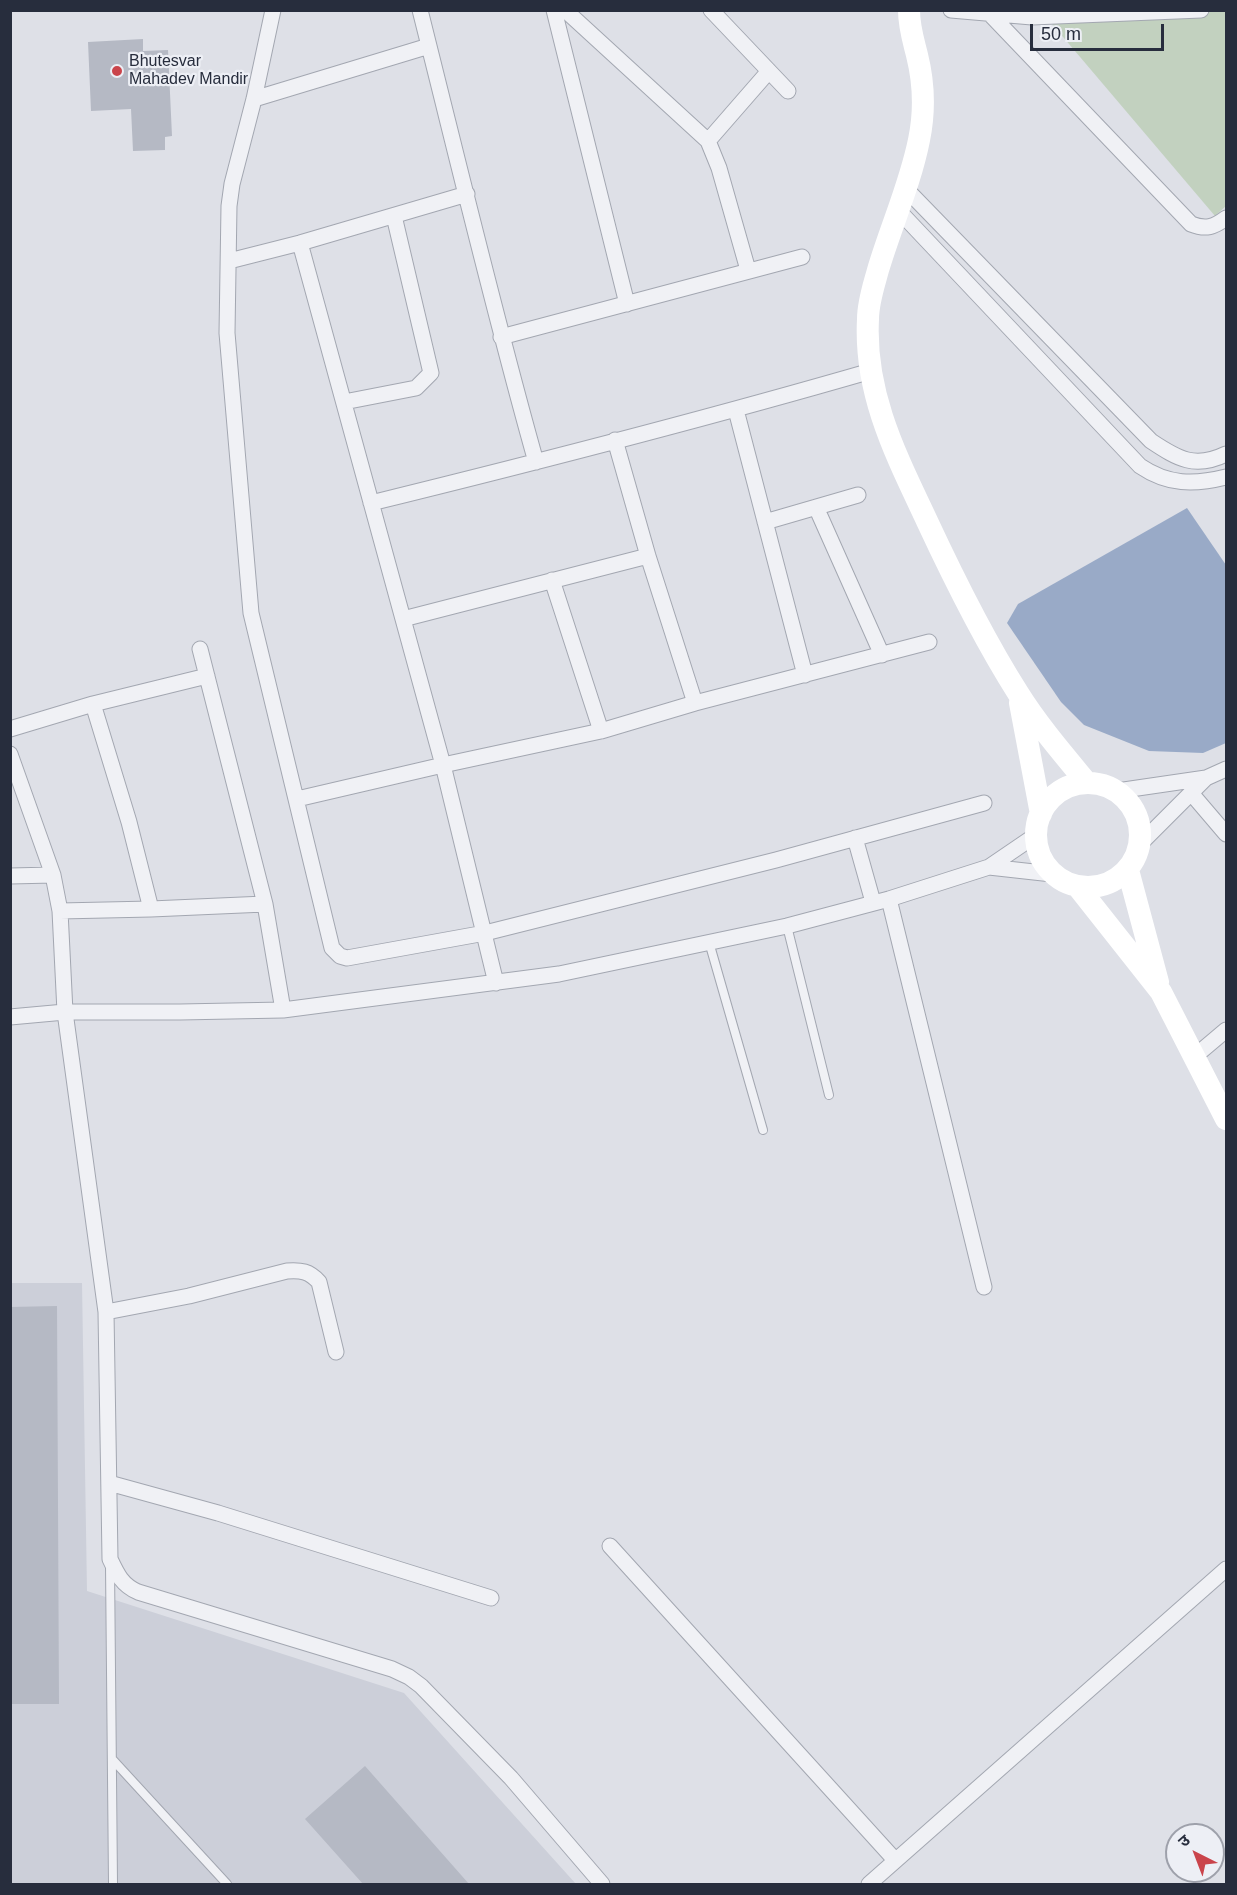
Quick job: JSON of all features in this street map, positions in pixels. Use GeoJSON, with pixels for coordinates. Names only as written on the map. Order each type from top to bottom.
{"type":"FeatureCollection","features":[{"type":"Feature","properties":{"kind":"main road"},"geometry":{"type":"LineString","coordinates":[[905,16],[917,55],[923,86],[923,116],[906,189],[875,281],[867,318],[870,372],[875,399],[893,450],[944,560],[1018,693],[1056,747],[1087,783]]}},
{"type":"Feature","properties":{"kind":"main road"},"geometry":{"type":"LineString","coordinates":[[1018,693],[1041,856],[1052,874],[1078,887],[1097,887],[1114,881],[1128,870],[1136,858],[1140,844],[1140,829],[1136,814],[1128,801],[1103,785],[1087,783],[1059,792],[1049,802],[1038,824]]}},
{"type":"Feature","properties":{"kind":"main road"},"geometry":{"type":"LineString","coordinates":[[1128,870],[1161,992]]}},
{"type":"Feature","properties":{"kind":"main road"},"geometry":{"type":"LineString","coordinates":[[1078,887],[1161,992],[1227,1119]]}},
{"type":"Feature","properties":{"kind":"street"},"geometry":{"type":"LineString","coordinates":[[273,10],[254,99],[232,184],[229,206],[227,333],[251,613],[297,799],[327,936],[332,948],[340,956],[347,958],[485,933],[984,803]]}},
{"type":"Feature","properties":{"kind":"street"},"geometry":{"type":"LineString","coordinates":[[420,10],[501,337],[536,462]]}},
{"type":"Feature","properties":{"kind":"street"},"geometry":{"type":"LineString","coordinates":[[554,10],[627,304]]}},
{"type":"Feature","properties":{"kind":"street"},"geometry":{"type":"LineString","coordinates":[[565,10],[708,141],[719,168],[748,270]]}},
{"type":"Feature","properties":{"kind":"street"},"geometry":{"type":"LineString","coordinates":[[711,10],[788,91]]}},
{"type":"Feature","properties":{"kind":"street"},"geometry":{"type":"LineString","coordinates":[[951,10],[1042,17],[1201,10]]}},
{"type":"Feature","properties":{"kind":"street"},"geometry":{"type":"LineString","coordinates":[[990,14],[1191,224],[1210,228],[1227,218]]}},
{"type":"Feature","properties":{"kind":"street"},"geometry":{"type":"LineString","coordinates":[[254,99],[429,46]]}},
{"type":"Feature","properties":{"kind":"street"},"geometry":{"type":"LineString","coordinates":[[708,141],[769,71]]}},
{"type":"Feature","properties":{"kind":"street"},"geometry":{"type":"LineString","coordinates":[[906,189],[1151,441],[1185,460],[1199,463],[1227,454]]}},
{"type":"Feature","properties":{"kind":"street"},"geometry":{"type":"LineString","coordinates":[[229,261],[300,243],[467,194]]}},
{"type":"Feature","properties":{"kind":"street"},"geometry":{"type":"LineString","coordinates":[[898,211],[1140,466],[1155,476],[1177,482],[1208,482],[1227,477]]}},
{"type":"Feature","properties":{"kind":"street"},"geometry":{"type":"LineString","coordinates":[[344,402],[416,388],[431,373],[394,216]]}},
{"type":"Feature","properties":{"kind":"street"},"geometry":{"type":"LineString","coordinates":[[300,243],[443,765],[496,983]]}},
{"type":"Feature","properties":{"kind":"street"},"geometry":{"type":"LineString","coordinates":[[501,337],[802,257]]}},
{"type":"Feature","properties":{"kind":"street"},"geometry":{"type":"LineString","coordinates":[[1048,368],[1064,351]]}},
{"type":"Feature","properties":{"kind":"street"},"geometry":{"type":"LineString","coordinates":[[371,503],[736,410],[870,372]]}},
{"type":"Feature","properties":{"kind":"street"},"geometry":{"type":"LineString","coordinates":[[736,410],[805,675]]}},
{"type":"Feature","properties":{"kind":"street"},"geometry":{"type":"LineString","coordinates":[[615,440],[648,556],[695,703]]}},
{"type":"Feature","properties":{"kind":"street"},"geometry":{"type":"LineString","coordinates":[[765,522],[858,495]]}},
{"type":"Feature","properties":{"kind":"street"},"geometry":{"type":"LineString","coordinates":[[816,507],[882,655]]}},
{"type":"Feature","properties":{"kind":"street"},"geometry":{"type":"LineString","coordinates":[[403,619],[648,556]]}},
{"type":"Feature","properties":{"kind":"street"},"geometry":{"type":"LineString","coordinates":[[552,580],[601,730]]}},
{"type":"Feature","properties":{"kind":"street"},"geometry":{"type":"LineString","coordinates":[[297,799],[601,730],[929,642]]}},
{"type":"Feature","properties":{"kind":"street"},"geometry":{"type":"LineString","coordinates":[[200,649],[265,904],[283,1010]]}},
{"type":"Feature","properties":{"kind":"street"},"geometry":{"type":"LineString","coordinates":[[10,729],[93,704],[207,676]]}},
{"type":"Feature","properties":{"kind":"street"},"geometry":{"type":"LineString","coordinates":[[93,704],[129,822],[151,909]]}},
{"type":"Feature","properties":{"kind":"street"},"geometry":{"type":"LineString","coordinates":[[10,754],[52,875],[60,910],[65,1012],[106,1312],[110,1559],[120,1580],[138,1592],[392,1669],[409,1677],[421,1686],[511,1778],[602,1884]]}},
{"type":"Feature","properties":{"kind":"street"},"geometry":{"type":"LineString","coordinates":[[1117,792],[1206,778],[1227,769]]}},
{"type":"Feature","properties":{"kind":"street"},"geometry":{"type":"LineString","coordinates":[[1140,844],[1206,778]]}},
{"type":"Feature","properties":{"kind":"street"},"geometry":{"type":"LineString","coordinates":[[1191,793],[1227,834]]}},
{"type":"Feature","properties":{"kind":"street"},"geometry":{"type":"LineString","coordinates":[[10,1017],[65,1012],[283,1010],[559,974],[787,926],[889,899],[988,867],[1038,824]]}},
{"type":"Feature","properties":{"kind":"street"},"geometry":{"type":"LineString","coordinates":[[855,838],[873,902]]}},
{"type":"Feature","properties":{"kind":"street"},"geometry":{"type":"LineString","coordinates":[[988,867],[1052,874]]}},
{"type":"Feature","properties":{"kind":"street"},"geometry":{"type":"LineString","coordinates":[[10,876],[52,875]]}},
{"type":"Feature","properties":{"kind":"street"},"geometry":{"type":"LineString","coordinates":[[889,899],[984,1287]]}},
{"type":"Feature","properties":{"kind":"street"},"geometry":{"type":"LineString","coordinates":[[60,910],[265,904]]}},
{"type":"Feature","properties":{"kind":"street"},"geometry":{"type":"LineString","coordinates":[[1194,1057],[1227,1030]]}},
{"type":"Feature","properties":{"kind":"street"},"geometry":{"type":"LineString","coordinates":[[106,1312],[189,1296],[287,1271],[300,1270],[312,1274],[319,1282],[336,1352]]}},
{"type":"Feature","properties":{"kind":"street"},"geometry":{"type":"LineString","coordinates":[[109,1483],[249,1523],[491,1598]]}},
{"type":"Feature","properties":{"kind":"street"},"geometry":{"type":"LineString","coordinates":[[610,1546],[895,1860]]}},
{"type":"Feature","properties":{"kind":"street"},"geometry":{"type":"LineString","coordinates":[[869,1884],[1227,1569]]}},
{"type":"Feature","properties":{"kind":"lane"},"geometry":{"type":"LineString","coordinates":[[787,926],[829,1095]]}},
{"type":"Feature","properties":{"kind":"lane"},"geometry":{"type":"LineString","coordinates":[[709,942],[763,1130]]}},
{"type":"Feature","properties":{"kind":"lane"},"geometry":{"type":"LineString","coordinates":[[110,1559],[113,1884]]}},
{"type":"Feature","properties":{"kind":"lane"},"geometry":{"type":"LineString","coordinates":[[113,1760],[227,1884]]}},
{"type":"Feature","properties":{"kind":"shaded area"},"geometry":{"type":"Polygon","coordinates":[[[10,1283],[82,1283],[87,1591],[404,1693],[576,1884],[11,1884],[10,1283]]]}},
{"type":"Feature","properties":{"kind":"green space"},"geometry":{"type":"Polygon","coordinates":[[[1041,11],[1226,11],[1226,206],[1215,216],[1041,11]]]}},
{"type":"Feature","properties":{"kind":"water"},"geometry":{"type":"Polygon","coordinates":[[[1187,508],[1226,565],[1226,743],[1203,753],[1149,751],[1084,725],[1061,702],[1007,623],[1018,604],[1187,508]]]}},
{"type":"Feature","properties":{"kind":"building"},"geometry":{"type":"Polygon","coordinates":[[[143,39],[143,51],[168,50],[172,136],[165,137],[165,150],[133,151],[131,109],[91,111],[88,42],[143,39]]]}},
{"type":"Feature","properties":{"kind":"building"},"geometry":{"type":"Polygon","coordinates":[[[57,1306],[59,1704],[10,1704],[10,1307],[57,1306]]]}},
{"type":"Feature","properties":{"kind":"building"},"geometry":{"type":"Polygon","coordinates":[[[365,1766],[469,1884],[363,1884],[305,1819],[365,1766]]]}},
{"type":"Feature","properties":{"kind":"place","name":"Bhutesvar Mahadev Mandir"},"geometry":{"type":"Point","coordinates":[117,71]}}]}
